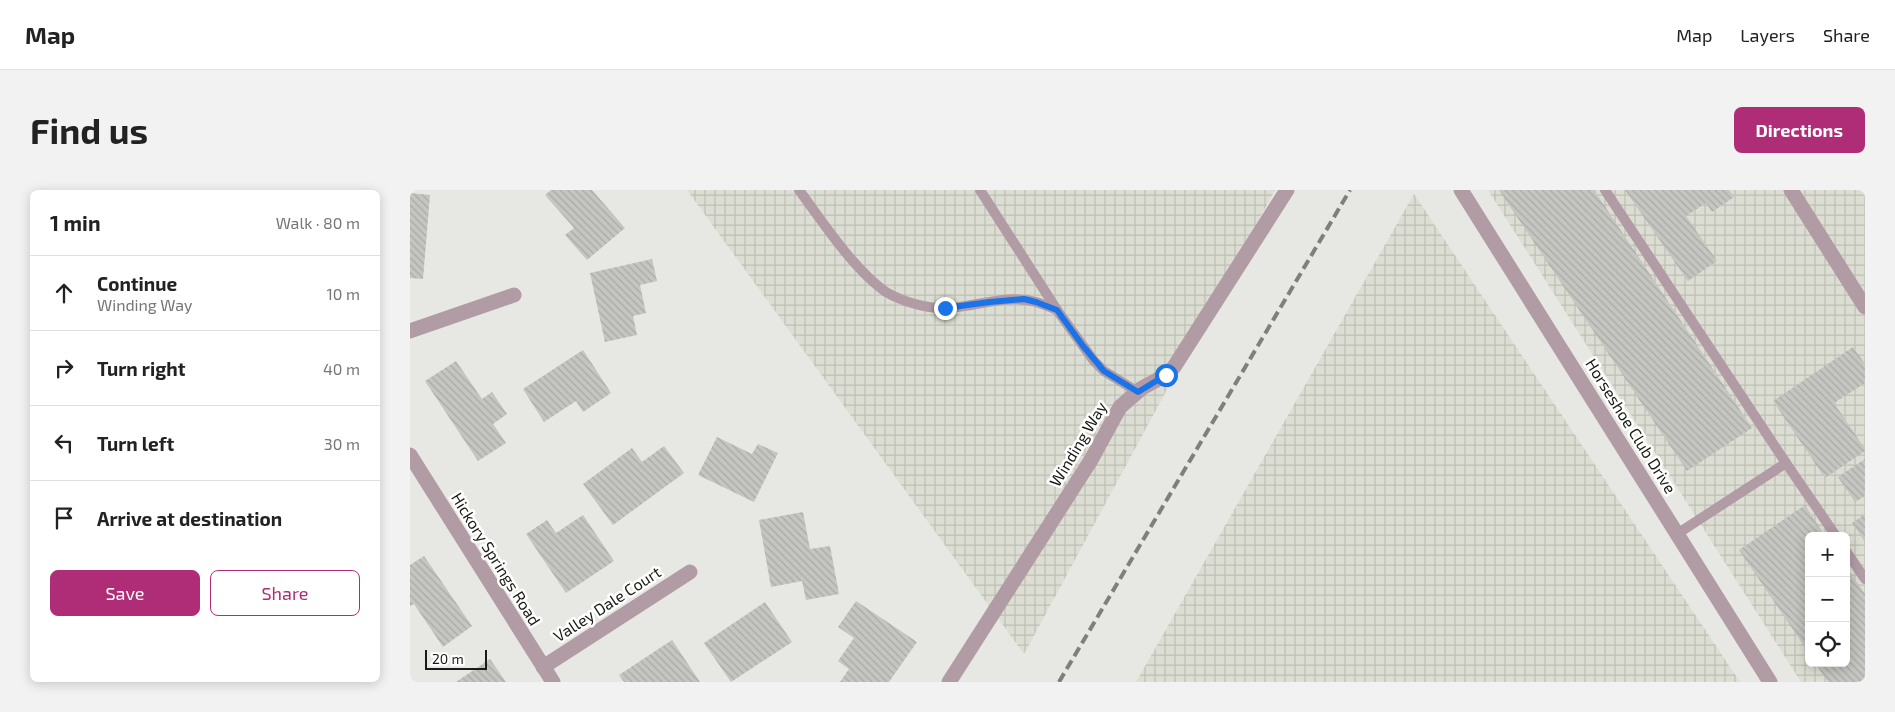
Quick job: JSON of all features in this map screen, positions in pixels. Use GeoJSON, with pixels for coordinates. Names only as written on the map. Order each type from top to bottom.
{"type":"FeatureCollection","features":[{"type":"Feature","properties":{"kind":"street","name":"Winding Way"},"geometry":{"type":"LineString","coordinates":[[949,682],[1092,460],[1120,407],[1138,392],[1166,375],[1174,367],[1287,190]]}},
{"type":"Feature","properties":{"kind":"street","name":"Horseshoe Club Drive"},"geometry":{"type":"LineString","coordinates":[[1460,190],[1770,682]]}},
{"type":"Feature","properties":{"kind":"street"},"geometry":{"type":"LineString","coordinates":[[1791,190],[1865,307]]}},
{"type":"Feature","properties":{"kind":"street"},"geometry":{"type":"LineString","coordinates":[[410,331],[514,295]]}},
{"type":"Feature","properties":{"kind":"street","name":"Hickory Springs Road"},"geometry":{"type":"LineString","coordinates":[[410,455],[553,682]]}},
{"type":"Feature","properties":{"kind":"street","name":"Valley Dale Court"},"geometry":{"type":"LineString","coordinates":[[543,666],[690,572]]}},
{"type":"Feature","properties":{"kind":"lane"},"geometry":{"type":"LineString","coordinates":[[799,190],[859,267],[887,292],[930,307],[945,308],[1024,299],[1057,310]]}},
{"type":"Feature","properties":{"kind":"lane"},"geometry":{"type":"LineString","coordinates":[[980,190],[1057,310],[1083,346],[1104,371],[1138,392]]}},
{"type":"Feature","properties":{"kind":"lane"},"geometry":{"type":"LineString","coordinates":[[1605,190],[1833,532]]}},
{"type":"Feature","properties":{"kind":"lane"},"geometry":{"type":"LineString","coordinates":[[1677,534],[1786,462]]}},
{"type":"Feature","properties":{"kind":"lane"},"geometry":{"type":"LineString","coordinates":[[1850,557],[1865,579]]}},
{"type":"Feature","properties":{"kind":"shaded area"},"geometry":{"type":"Polygon","coordinates":[[[687,190],[1275,190],[1024,654],[687,190]]]}},
{"type":"Feature","properties":{"kind":"shaded area"},"geometry":{"type":"Polygon","coordinates":[[[1488,190],[1865,190],[1865,682],[1801,682],[1488,190]]]}},
{"type":"Feature","properties":{"kind":"shaded area"},"geometry":{"type":"Polygon","coordinates":[[[1414,194],[1740,682],[1136,682],[1414,194]]]}},
{"type":"Feature","properties":{"kind":"building"},"geometry":{"type":"Polygon","coordinates":[[[551,190],[592,190],[625,228],[587,260],[565,235],[574,228],[545,195],[551,190]]]}},
{"type":"Feature","properties":{"kind":"building"},"geometry":{"type":"Polygon","coordinates":[[[1499,190],[1594,190],[1752,428],[1687,471],[1499,190]]]}},
{"type":"Feature","properties":{"kind":"building"},"geometry":{"type":"Polygon","coordinates":[[[1625,190],[1729,190],[1734,197],[1712,212],[1706,203],[1686,216],[1717,261],[1688,281],[1625,190]]]}},
{"type":"Feature","properties":{"kind":"building"},"geometry":{"type":"Polygon","coordinates":[[[410,193],[430,195],[423,279],[410,278],[410,193]]]}},
{"type":"Feature","properties":{"kind":"building"},"geometry":{"type":"Polygon","coordinates":[[[652,259],[657,281],[640,285],[646,313],[633,316],[637,335],[605,342],[590,273],[652,259]]]}},
{"type":"Feature","properties":{"kind":"building"},"geometry":{"type":"Polygon","coordinates":[[[1853,347],[1865,364],[1865,383],[1834,403],[1865,451],[1825,478],[1773,401],[1853,347]]]}},
{"type":"Feature","properties":{"kind":"building"},"geometry":{"type":"Polygon","coordinates":[[[583,350],[611,393],[583,412],[576,401],[544,422],[523,389],[583,350]]]}},
{"type":"Feature","properties":{"kind":"building"},"geometry":{"type":"Polygon","coordinates":[[[456,361],[482,399],[492,392],[507,414],[493,424],[506,443],[478,461],[425,381],[456,361]]]}},
{"type":"Feature","properties":{"kind":"building"},"geometry":{"type":"Polygon","coordinates":[[[717,437],[752,454],[758,444],[778,453],[754,502],[698,475],[717,437]]]}},
{"type":"Feature","properties":{"kind":"building"},"geometry":{"type":"Polygon","coordinates":[[[664,446],[684,473],[613,525],[583,484],[632,448],[642,462],[664,446]]]}},
{"type":"Feature","properties":{"kind":"building"},"geometry":{"type":"Polygon","coordinates":[[[1865,459],[1865,496],[1855,502],[1838,477],[1865,459]]]}},
{"type":"Feature","properties":{"kind":"building"},"geometry":{"type":"Polygon","coordinates":[[[1805,505],[1822,532],[1805,532],[1805,647],[1739,550],[1805,505]]]}},
{"type":"Feature","properties":{"kind":"building"},"geometry":{"type":"Polygon","coordinates":[[[803,512],[810,549],[830,546],[839,594],[806,600],[802,581],[771,587],[759,520],[803,512]]]}},
{"type":"Feature","properties":{"kind":"building"},"geometry":{"type":"Polygon","coordinates":[[[1865,514],[1865,542],[1852,523],[1865,514]]]}},
{"type":"Feature","properties":{"kind":"building"},"geometry":{"type":"Polygon","coordinates":[[[583,515],[614,561],[566,593],[526,534],[547,520],[556,533],[583,515]]]}},
{"type":"Feature","properties":{"kind":"building"},"geometry":{"type":"Polygon","coordinates":[[[424,556],[472,626],[443,647],[414,604],[410,606],[410,565],[424,556]]]}},
{"type":"Feature","properties":{"kind":"building"},"geometry":{"type":"Polygon","coordinates":[[[1850,573],[1865,594],[1865,682],[1828,682],[1818,667],[1850,667],[1850,573]]]}},
{"type":"Feature","properties":{"kind":"building"},"geometry":{"type":"Polygon","coordinates":[[[856,601],[917,642],[889,682],[840,682],[849,669],[838,661],[854,638],[838,627],[856,601]]]}},
{"type":"Feature","properties":{"kind":"building"},"geometry":{"type":"Polygon","coordinates":[[[765,602],[792,642],[731,682],[704,643],[765,602]]]}},
{"type":"Feature","properties":{"kind":"building"},"geometry":{"type":"Polygon","coordinates":[[[672,640],[700,682],[624,682],[619,675],[672,640]]]}},
{"type":"Feature","properties":{"kind":"building"},"geometry":{"type":"Polygon","coordinates":[[[490,659],[506,682],[456,682],[490,659]]]}},
{"type":"Feature","properties":{"kind":"railway"},"geometry":{"type":"LineString","coordinates":[[1059,682],[1350,190]]}},
{"type":"Feature","properties":{"kind":"route"},"geometry":{"type":"LineString","coordinates":[[945,308],[1024,299],[1036,302],[1057,310],[1094,361],[1104,371],[1138,392],[1166,375]]}}]}
